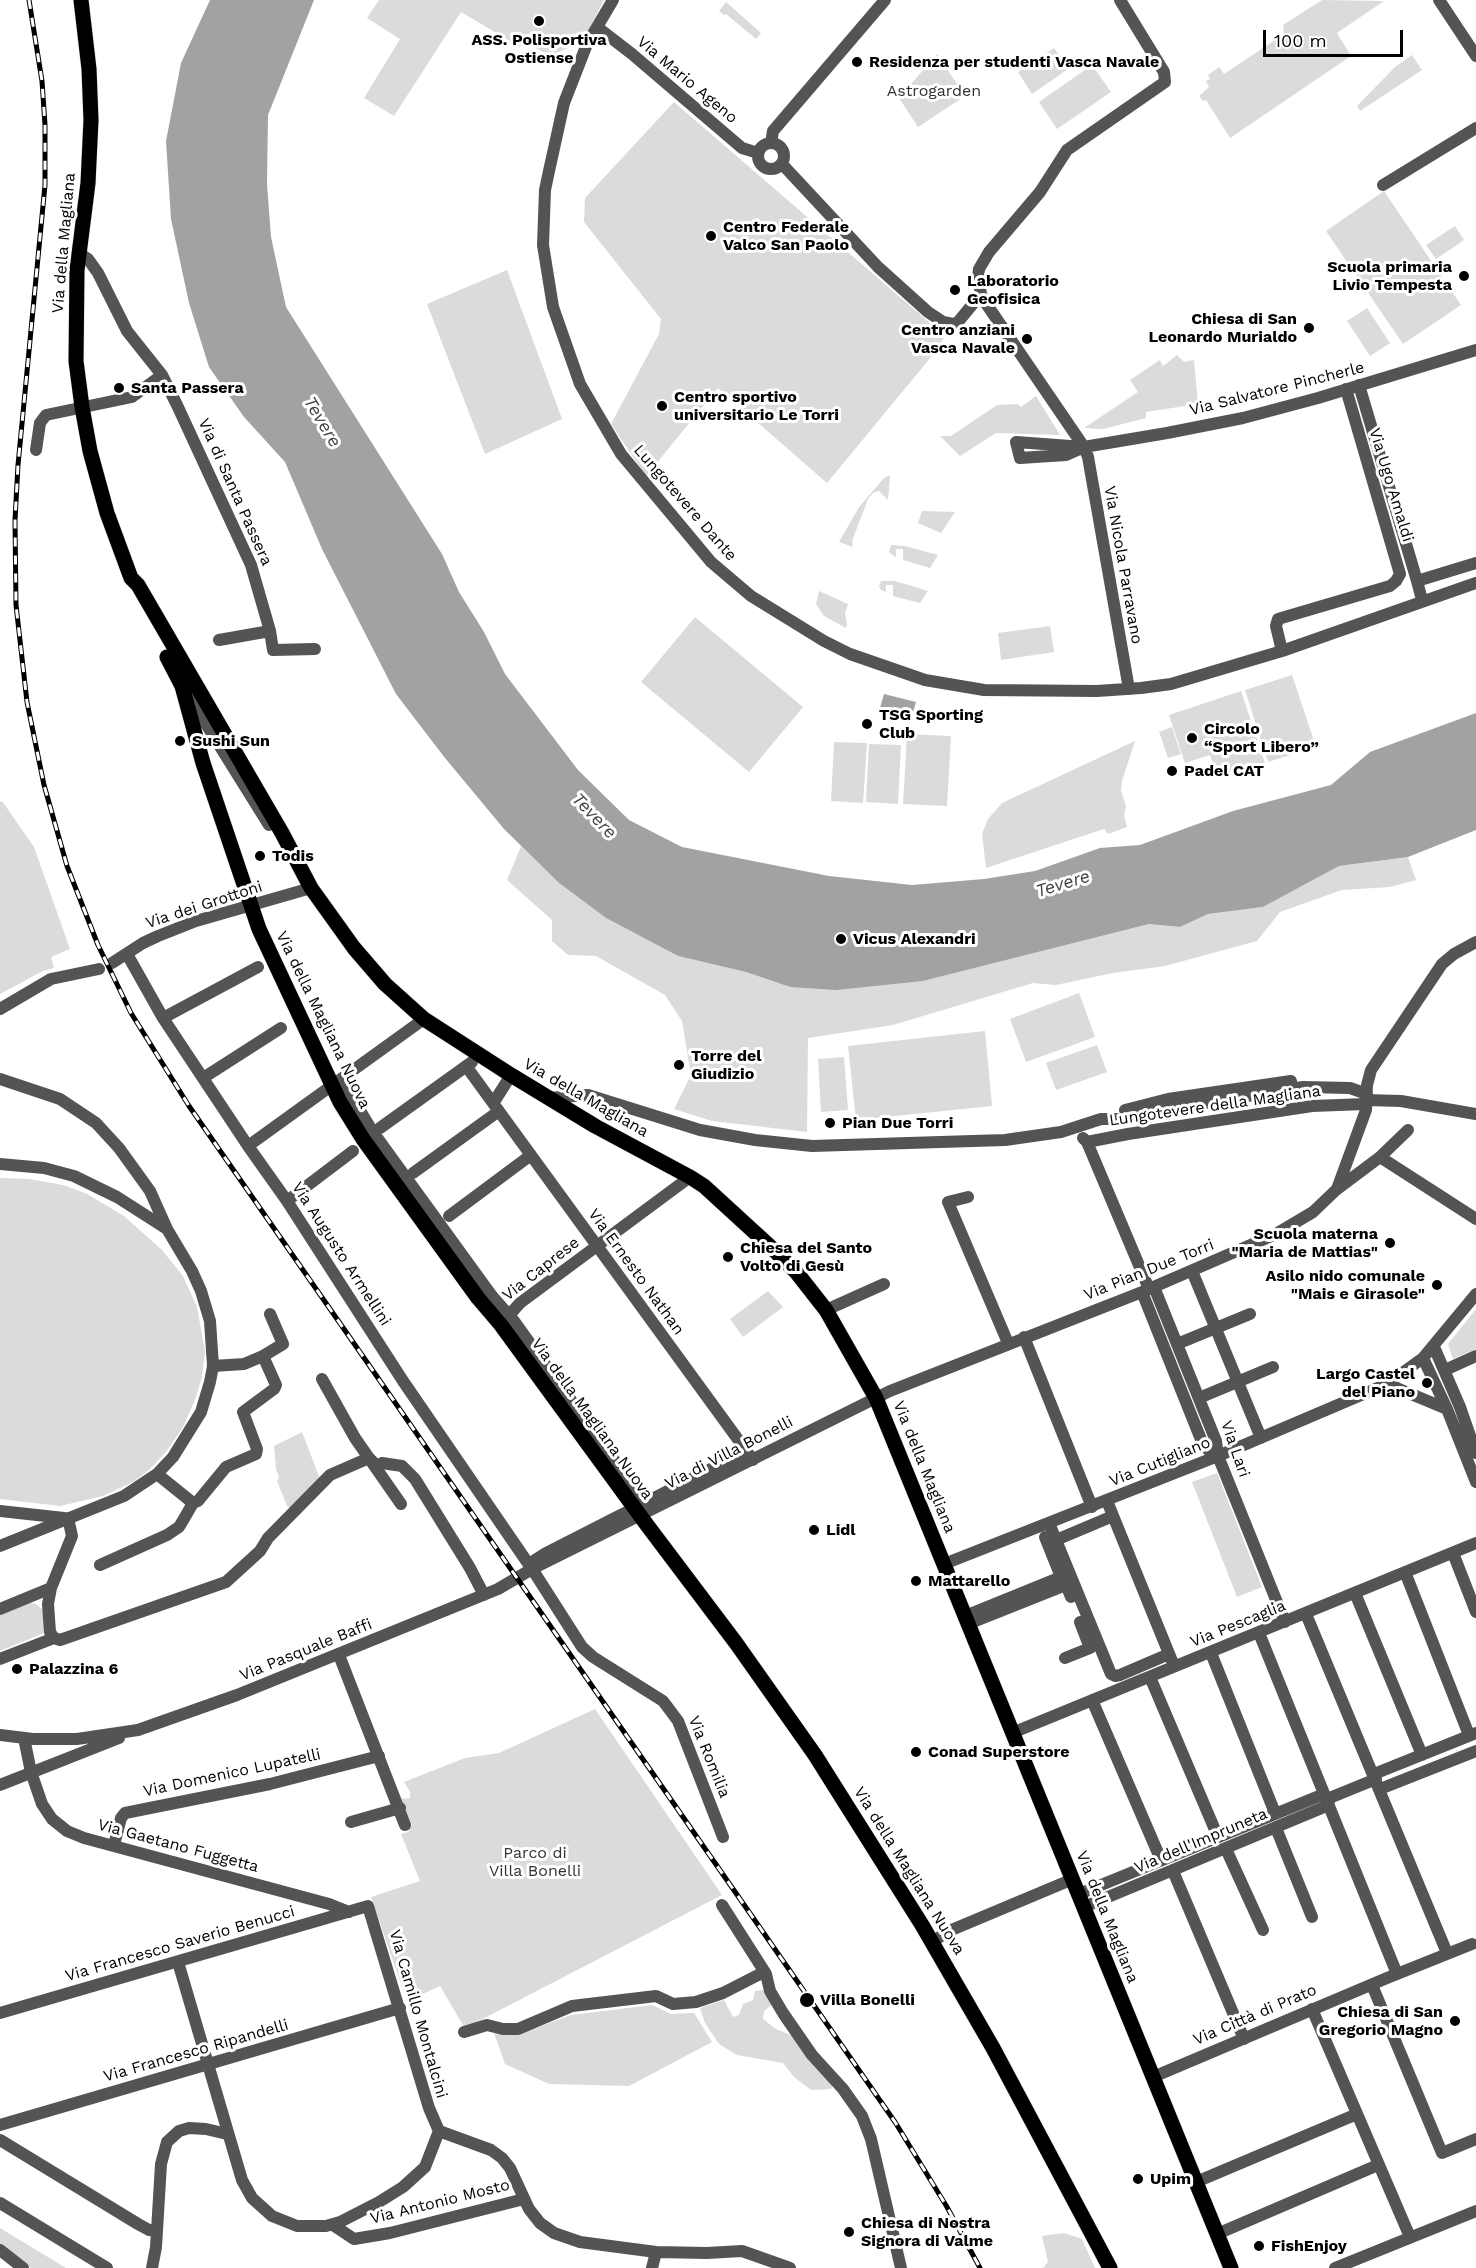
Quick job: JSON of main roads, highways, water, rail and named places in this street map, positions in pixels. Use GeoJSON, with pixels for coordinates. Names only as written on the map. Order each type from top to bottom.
{"type":"FeatureCollection","features":[{"type":"Feature","properties":{"kind":"main road","name":"Via della Magliana"},"geometry":{"type":"LineString","coordinates":[[81,0],[89,69],[91,120],[88,183],[79,253],[75,318],[76,361],[90,451],[106,513],[131,578],[138,585],[223,742],[282,833],[311,888],[386,984],[424,1019],[546,1098],[690,1177],[718,1198],[775,1251],[797,1273],[826,1310],[876,1398],[1231,2268]]}},
{"type":"Feature","properties":{"kind":"main road","name":"Via della Magliana Nuova"},"geometry":{"type":"LineString","coordinates":[[131,578],[133,589],[182,686],[203,764],[250,906],[272,961],[369,1148],[478,1298],[505,1320],[815,1755],[932,1942],[1026,2108],[1110,2268]]}},
{"type":"Feature","properties":{"kind":"water","name":"Tevere"},"geometry":{"type":"Polygon","coordinates":[[[210,0],[314,0],[268,115],[267,184],[271,237],[286,307],[442,554],[459,592],[484,632],[505,674],[578,770],[629,820],[682,847],[829,876],[912,885],[984,879],[1035,871],[1100,848],[1140,845],[1233,811],[1331,785],[1370,752],[1476,713],[1476,830],[1408,857],[1339,866],[1263,907],[1208,914],[1180,927],[1149,924],[923,981],[836,990],[790,987],[746,972],[678,956],[606,918],[559,883],[504,829],[396,694],[322,549],[285,462],[244,417],[209,367],[189,303],[171,219],[166,141],[181,63],[210,0]]]}},
{"type":"Feature","properties":{"kind":"water"},"geometry":{"type":"Polygon","coordinates":[[[884,694],[916,702],[911,719],[879,711],[884,694]]]}},
{"type":"Feature","properties":{"kind":"railway"},"geometry":{"type":"LineString","coordinates":[[29,0],[42,81],[45,185],[18,465],[15,520],[16,605],[27,702],[44,785],[67,866],[98,945],[131,1013],[189,1106],[895,2122],[947,2207],[980,2268]]}},
{"type":"Feature","properties":{"kind":"place","name":"ASS. Polisportiva Ostiense"},"geometry":{"type":"Point","coordinates":[539,21]}},
{"type":"Feature","properties":{"kind":"place","name":"Residenza per studenti Vasca Navale"},"geometry":{"type":"Point","coordinates":[857,62]}},
{"type":"Feature","properties":{"kind":"place","name":"Centro Federale Valco San Paolo"},"geometry":{"type":"Point","coordinates":[711,236]}},
{"type":"Feature","properties":{"kind":"place","name":"Scuola primaria Livio Tempesta"},"geometry":{"type":"Point","coordinates":[1464,276]}},
{"type":"Feature","properties":{"kind":"place","name":"Laboratorio Geofisica"},"geometry":{"type":"Point","coordinates":[955,290]}},
{"type":"Feature","properties":{"kind":"place","name":"Chiesa di San Leonardo Murialdo"},"geometry":{"type":"Point","coordinates":[1309,328]}},
{"type":"Feature","properties":{"kind":"place","name":"Centro anziani Vasca Navale"},"geometry":{"type":"Point","coordinates":[1027,339]}},
{"type":"Feature","properties":{"kind":"place","name":"Santa Passera"},"geometry":{"type":"Point","coordinates":[119,388]}},
{"type":"Feature","properties":{"kind":"place","name":"Centro sportivo universitario Le Torri"},"geometry":{"type":"Point","coordinates":[662,406]}},
{"type":"Feature","properties":{"kind":"place","name":"TSG Sporting Club"},"geometry":{"type":"Point","coordinates":[867,724]}},
{"type":"Feature","properties":{"kind":"place","name":"Circolo “Sport Libero”"},"geometry":{"type":"Point","coordinates":[1192,738]}},
{"type":"Feature","properties":{"kind":"place","name":"Sushi Sun"},"geometry":{"type":"Point","coordinates":[180,741]}},
{"type":"Feature","properties":{"kind":"place","name":"Padel CAT"},"geometry":{"type":"Point","coordinates":[1172,771]}},
{"type":"Feature","properties":{"kind":"place","name":"Todis"},"geometry":{"type":"Point","coordinates":[260,856]}},
{"type":"Feature","properties":{"kind":"place","name":"Vicus Alexandri"},"geometry":{"type":"Point","coordinates":[841,939]}},
{"type":"Feature","properties":{"kind":"place","name":"Torre del Giudizio"},"geometry":{"type":"Point","coordinates":[679,1065]}},
{"type":"Feature","properties":{"kind":"place","name":"Pian Due Torri"},"geometry":{"type":"Point","coordinates":[830,1123]}},
{"type":"Feature","properties":{"kind":"place","name":"Scuola materna \"Maria de Mattias\""},"geometry":{"type":"Point","coordinates":[1390,1243]}},
{"type":"Feature","properties":{"kind":"place","name":"Chiesa del Santo Volto di Gesù"},"geometry":{"type":"Point","coordinates":[728,1257]}},
{"type":"Feature","properties":{"kind":"place","name":"Asilo nido comunale \"Mais e Girasole\""},"geometry":{"type":"Point","coordinates":[1437,1285]}},
{"type":"Feature","properties":{"kind":"place","name":"Largo Castel del Piano"},"geometry":{"type":"Point","coordinates":[1427,1383]}},
{"type":"Feature","properties":{"kind":"place","name":"Lidl"},"geometry":{"type":"Point","coordinates":[814,1530]}},
{"type":"Feature","properties":{"kind":"place","name":"Mattarello"},"geometry":{"type":"Point","coordinates":[916,1581]}},
{"type":"Feature","properties":{"kind":"place","name":"Palazzina 6"},"geometry":{"type":"Point","coordinates":[17,1669]}},
{"type":"Feature","properties":{"kind":"place","name":"Conad Superstore"},"geometry":{"type":"Point","coordinates":[916,1752]}},
{"type":"Feature","properties":{"kind":"place","name":"Villa Bonelli"},"geometry":{"type":"Point","coordinates":[807,2000]}},
{"type":"Feature","properties":{"kind":"place","name":"Chiesa di San Gregorio Magno"},"geometry":{"type":"Point","coordinates":[1455,2021]}},
{"type":"Feature","properties":{"kind":"place","name":"Upim"},"geometry":{"type":"Point","coordinates":[1138,2179]}},
{"type":"Feature","properties":{"kind":"place","name":"Chiesa di Nostra Signora di Valme"},"geometry":{"type":"Point","coordinates":[849,2232]}},
{"type":"Feature","properties":{"kind":"place","name":"FishEnjoy"},"geometry":{"type":"Point","coordinates":[1259,2246]}},
{"type":"Feature","properties":{"kind":"park label","name":"Astrogarden"},"geometry":{"type":"Point","coordinates":[934,91]}},
{"type":"Feature","properties":{"kind":"park label","name":"Parco di Villa Bonelli"},"geometry":{"type":"Point","coordinates":[535,1862]}}]}
